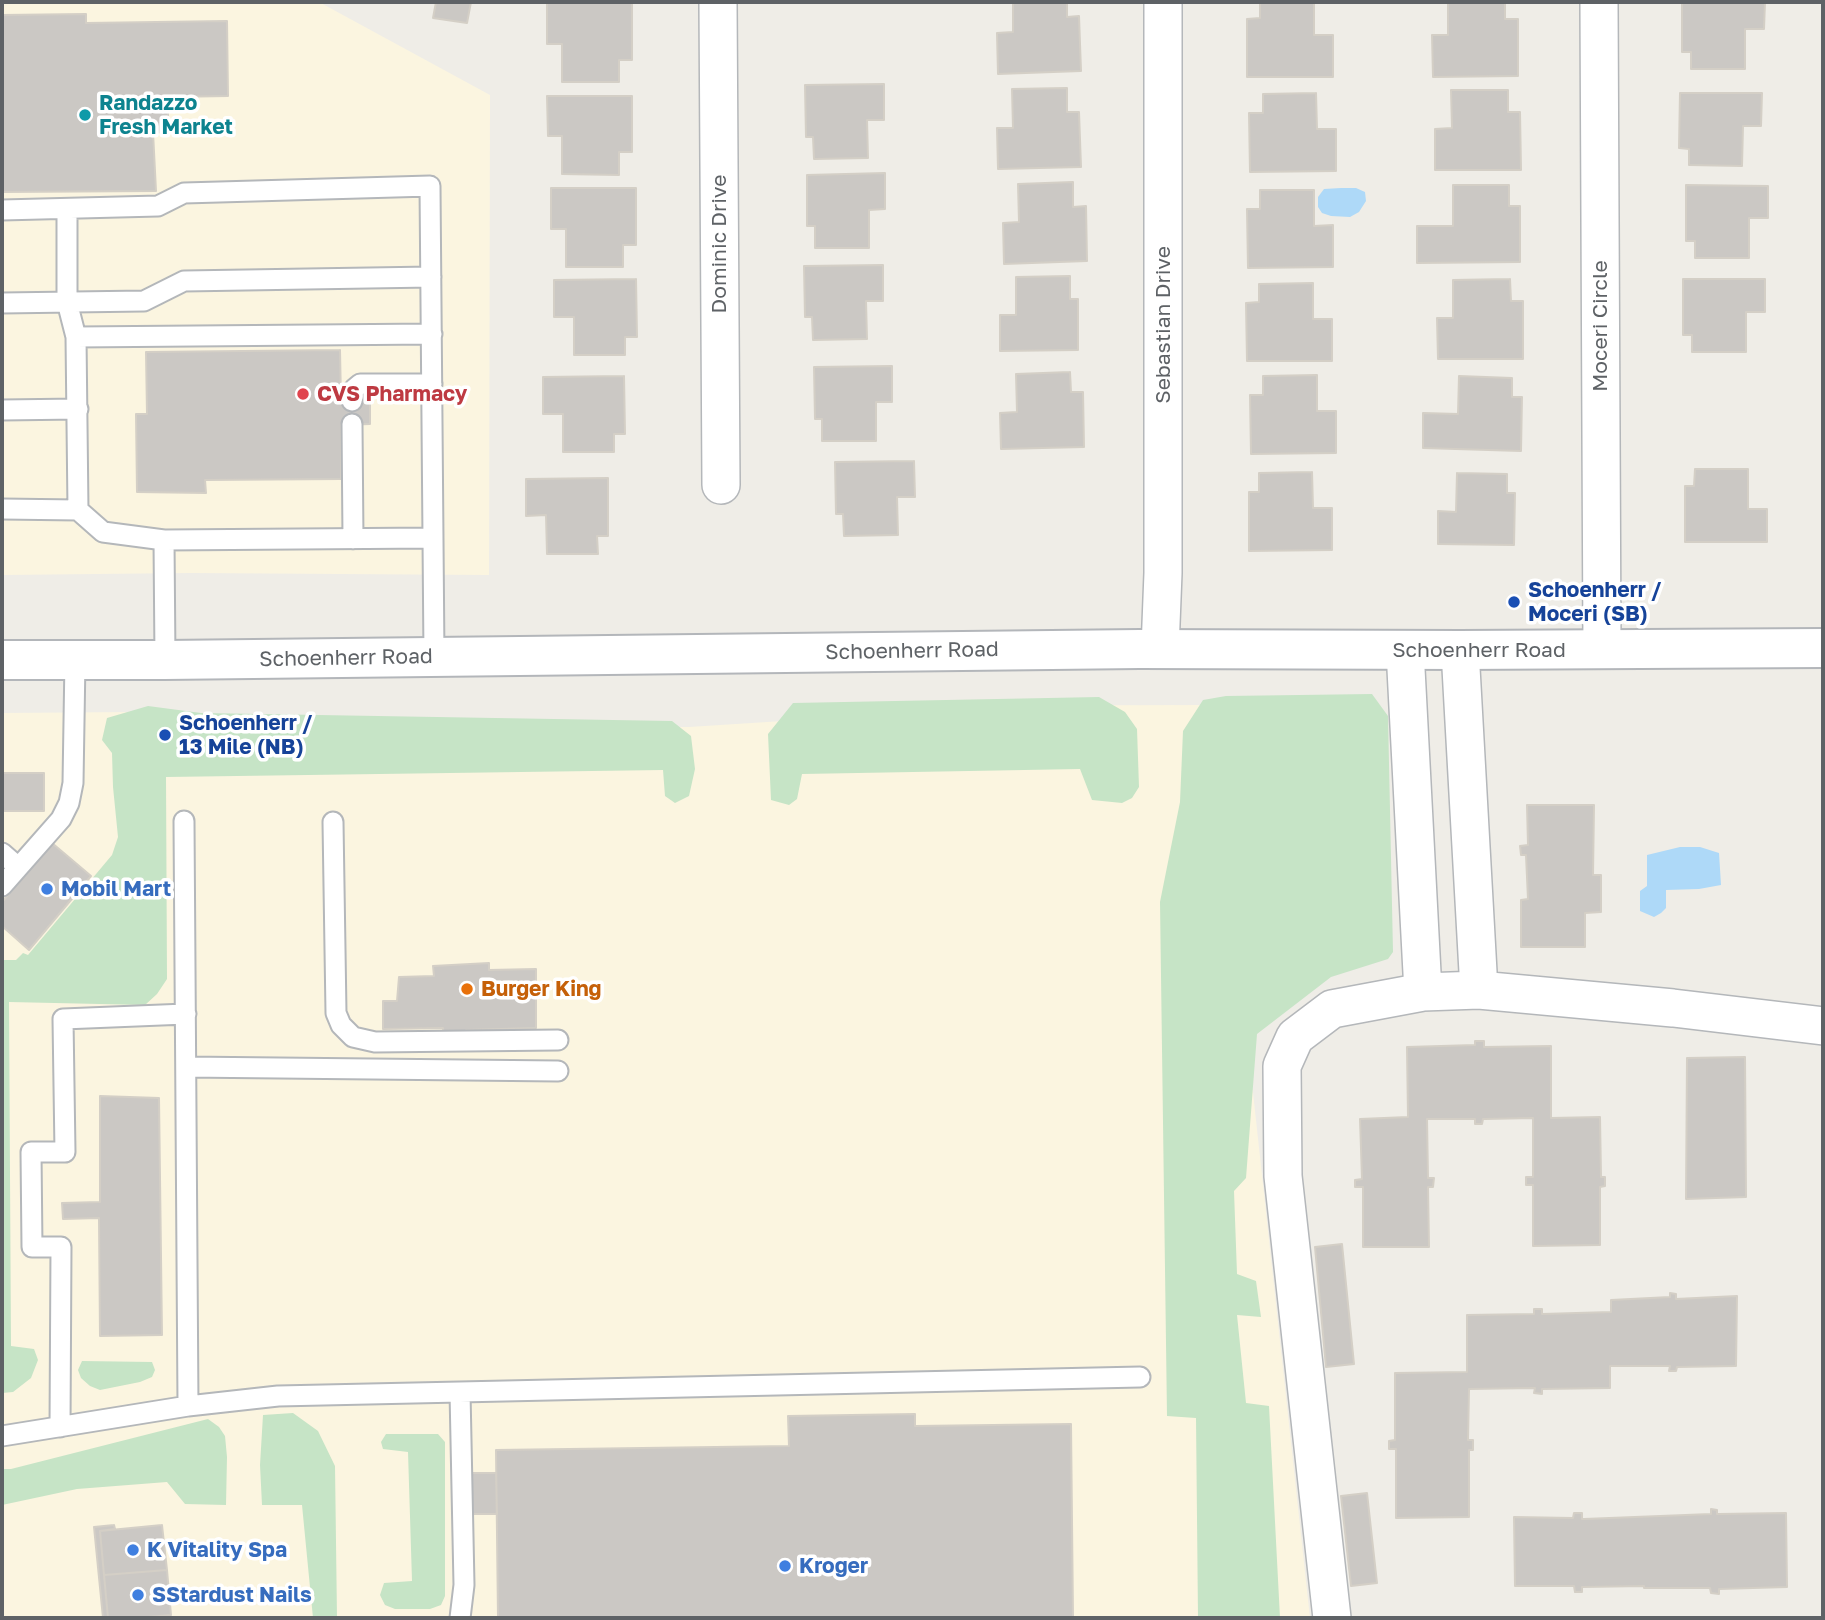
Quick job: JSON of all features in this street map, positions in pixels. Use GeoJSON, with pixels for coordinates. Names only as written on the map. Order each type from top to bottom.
{"type":"FeatureCollection","features":[{"type":"Feature","properties":{"kind":"main road","name":"Schoenherr Road"},"geometry":{"type":"LineString","coordinates":[[2,660],[1160,649],[1823,648]]}},
{"type":"Feature","properties":{"kind":"street","name":"Dominic Drive"},"geometry":{"type":"LineString","coordinates":[[718,2],[720,485]]}},
{"type":"Feature","properties":{"kind":"street","name":"Sebastian Drive"},"geometry":{"type":"LineString","coordinates":[[1160,649],[1163,573],[1163,2]]}},
{"type":"Feature","properties":{"kind":"street","name":"Moceri Circle"},"geometry":{"type":"LineString","coordinates":[[1599,2],[1602,649]]}},
{"type":"Feature","properties":{"kind":"street"},"geometry":{"type":"LineString","coordinates":[[1405,650],[1423,992]]}},
{"type":"Feature","properties":{"kind":"street"},"geometry":{"type":"LineString","coordinates":[[1460,650],[1479,990]]}},
{"type":"Feature","properties":{"kind":"street"},"geometry":{"type":"LineString","coordinates":[[1332,1618],[1283,1176],[1282,1066],[1295,1037],[1332,1009],[1423,992],[1479,990],[1673,1008],[1823,1026]]}},
{"type":"Feature","properties":{"kind":"lane"},"geometry":{"type":"LineString","coordinates":[[2,210],[158,206],[184,193],[430,186],[434,657]]}},
{"type":"Feature","properties":{"kind":"lane"},"geometry":{"type":"LineString","coordinates":[[67,209],[68,302],[76,337],[78,510]]}},
{"type":"Feature","properties":{"kind":"lane"},"geometry":{"type":"LineString","coordinates":[[2,303],[144,301],[184,281],[431,277]]}},
{"type":"Feature","properties":{"kind":"lane"},"geometry":{"type":"LineString","coordinates":[[76,337],[432,334]]}},
{"type":"Feature","properties":{"kind":"lane"},"geometry":{"type":"LineString","coordinates":[[352,401],[354,389],[360,384],[432,384]]}},
{"type":"Feature","properties":{"kind":"lane"},"geometry":{"type":"LineString","coordinates":[[2,410],[78,410]]}},
{"type":"Feature","properties":{"kind":"lane"},"geometry":{"type":"LineString","coordinates":[[352,424],[353,539]]}},
{"type":"Feature","properties":{"kind":"lane"},"geometry":{"type":"LineString","coordinates":[[2,509],[78,510],[103,532],[164,540],[433,538]]}},
{"type":"Feature","properties":{"kind":"lane"},"geometry":{"type":"LineString","coordinates":[[164,540],[165,660]]}},
{"type":"Feature","properties":{"kind":"lane"},"geometry":{"type":"LineString","coordinates":[[2,886],[61,819],[69,803],[73,783],[75,660]]}},
{"type":"Feature","properties":{"kind":"lane"},"geometry":{"type":"LineString","coordinates":[[184,821],[188,1406]]}},
{"type":"Feature","properties":{"kind":"lane"},"geometry":{"type":"LineString","coordinates":[[333,821],[336,1013],[341,1025],[353,1037],[376,1042],[558,1040]]}},
{"type":"Feature","properties":{"kind":"lane"},"geometry":{"type":"LineString","coordinates":[[2,853],[18,867]]}},
{"type":"Feature","properties":{"kind":"lane"},"geometry":{"type":"LineString","coordinates":[[60,1427],[61,1247],[32,1247],[31,1152],[65,1152],[63,1019],[186,1014]]}},
{"type":"Feature","properties":{"kind":"lane"},"geometry":{"type":"LineString","coordinates":[[186,1067],[558,1071]]}},
{"type":"Feature","properties":{"kind":"lane"},"geometry":{"type":"LineString","coordinates":[[2,1436],[188,1406],[278,1396],[1140,1377]]}},
{"type":"Feature","properties":{"kind":"lane"},"geometry":{"type":"LineString","coordinates":[[460,1392],[464,1585],[460,1618]]}},
{"type":"Feature","properties":{"kind":"shaded area"},"geometry":{"type":"Polygon","coordinates":[[[2,2],[319,2],[490,95],[489,575],[2,575],[2,2]]]}},
{"type":"Feature","properties":{"kind":"shaded area"},"geometry":{"type":"Polygon","coordinates":[[[1211,705],[1310,1618],[2,1618],[2,713],[132,712],[309,726],[689,727],[783,721],[816,706],[1211,705]]]}},
{"type":"Feature","properties":{"kind":"green space"},"geometry":{"type":"Polygon","coordinates":[[[1372,694],[1388,716],[1393,952],[1388,959],[1331,977],[1257,1034],[1246,1178],[1234,1191],[1237,1274],[1256,1281],[1261,1317],[1237,1315],[1246,1403],[1269,1406],[1280,1618],[1198,1618],[1196,1418],[1167,1416],[1160,902],[1180,802],[1183,731],[1203,700],[1226,696],[1372,694]]]}},
{"type":"Feature","properties":{"kind":"green space"},"geometry":{"type":"Polygon","coordinates":[[[1099,697],[1125,712],[1137,729],[1139,787],[1132,798],[1122,803],[1092,800],[1080,769],[802,774],[797,799],[789,805],[771,800],[768,734],[793,703],[1099,697]]]}},
{"type":"Feature","properties":{"kind":"green space"},"geometry":{"type":"Polygon","coordinates":[[[148,706],[201,713],[672,721],[691,736],[695,769],[689,796],[675,803],[665,796],[663,770],[166,777],[167,979],[157,994],[145,1005],[9,1002],[11,1346],[34,1349],[38,1360],[31,1378],[13,1392],[2,1393],[2,960],[16,960],[23,953],[28,955],[112,855],[118,837],[112,753],[102,740],[107,718],[148,706]]]}},
{"type":"Feature","properties":{"kind":"green space"},"geometry":{"type":"Polygon","coordinates":[[[82,1361],[152,1362],[155,1370],[152,1377],[140,1382],[100,1390],[81,1378],[78,1370],[82,1361]]]}},
{"type":"Feature","properties":{"kind":"green space"},"geometry":{"type":"Polygon","coordinates":[[[293,1413],[318,1431],[335,1466],[337,1618],[313,1618],[302,1505],[262,1505],[260,1465],[263,1415],[293,1413]]]}},
{"type":"Feature","properties":{"kind":"green space"},"geometry":{"type":"Polygon","coordinates":[[[208,1419],[219,1427],[225,1436],[226,1505],[185,1504],[167,1482],[77,1489],[2,1505],[2,1469],[11,1469],[208,1419]]]}},
{"type":"Feature","properties":{"kind":"green space"},"geometry":{"type":"Polygon","coordinates":[[[386,1434],[438,1434],[445,1442],[445,1596],[441,1605],[430,1609],[395,1609],[385,1605],[380,1595],[384,1583],[412,1581],[408,1452],[383,1449],[381,1442],[386,1434]]]}},
{"type":"Feature","properties":{"kind":"water"},"geometry":{"type":"Polygon","coordinates":[[[1356,188],[1365,192],[1366,201],[1359,212],[1350,217],[1331,216],[1322,213],[1318,207],[1318,197],[1324,189],[1356,188]]]}},
{"type":"Feature","properties":{"kind":"water"},"geometry":{"type":"Polygon","coordinates":[[[1680,847],[1700,847],[1719,853],[1721,885],[1666,890],[1666,908],[1661,913],[1654,917],[1640,911],[1640,891],[1647,886],[1647,855],[1680,847]]]}},
{"type":"Feature","properties":{"kind":"building"},"geometry":{"type":"Polygon","coordinates":[[[436,2],[471,2],[467,23],[433,18],[436,2]]]}},
{"type":"Feature","properties":{"kind":"building"},"geometry":{"type":"Polygon","coordinates":[[[1013,2],[1067,2],[1067,17],[1079,16],[1081,71],[998,74],[997,33],[1013,32],[1013,2]]]}},
{"type":"Feature","properties":{"kind":"building"},"geometry":{"type":"Polygon","coordinates":[[[1260,2],[1314,2],[1314,35],[1333,35],[1333,77],[1247,77],[1247,19],[1260,18],[1260,2]]]}},
{"type":"Feature","properties":{"kind":"building"},"geometry":{"type":"Polygon","coordinates":[[[1448,2],[1505,2],[1505,19],[1518,19],[1518,76],[1433,77],[1432,35],[1448,35],[1448,2]]]}},
{"type":"Feature","properties":{"kind":"building"},"geometry":{"type":"Polygon","coordinates":[[[1682,2],[1765,2],[1764,29],[1745,29],[1745,69],[1691,69],[1691,52],[1682,52],[1682,2]]]}},
{"type":"Feature","properties":{"kind":"building"},"geometry":{"type":"Polygon","coordinates":[[[547,3],[632,3],[632,60],[619,60],[619,82],[562,82],[562,44],[547,44],[547,3]]]}},
{"type":"Feature","properties":{"kind":"building","name":"Randazzo Fresh Market"},"geometry":{"type":"Polygon","coordinates":[[[86,14],[86,23],[227,21],[228,96],[168,97],[168,133],[153,132],[156,191],[2,192],[2,15],[86,14]]]}},
{"type":"Feature","properties":{"kind":"building"},"geometry":{"type":"Polygon","coordinates":[[[884,84],[884,120],[867,120],[868,158],[814,159],[813,137],[806,137],[805,85],[884,84]]]}},
{"type":"Feature","properties":{"kind":"building"},"geometry":{"type":"Polygon","coordinates":[[[1067,88],[1067,112],[1079,112],[1081,167],[998,169],[997,128],[1013,128],[1012,89],[1067,88]]]}},
{"type":"Feature","properties":{"kind":"building"},"geometry":{"type":"Polygon","coordinates":[[[1451,90],[1508,90],[1508,112],[1520,112],[1521,170],[1435,170],[1435,129],[1452,128],[1451,90]]]}},
{"type":"Feature","properties":{"kind":"building"},"geometry":{"type":"Polygon","coordinates":[[[1316,93],[1317,129],[1336,129],[1336,171],[1250,172],[1249,113],[1263,113],[1263,94],[1316,93]]]}},
{"type":"Feature","properties":{"kind":"building"},"geometry":{"type":"Polygon","coordinates":[[[1680,93],[1762,93],[1761,126],[1743,126],[1742,166],[1689,165],[1689,149],[1679,148],[1680,93]]]}},
{"type":"Feature","properties":{"kind":"building"},"geometry":{"type":"Polygon","coordinates":[[[547,96],[632,96],[632,152],[619,152],[619,175],[562,174],[562,136],[548,136],[547,96]]]}},
{"type":"Feature","properties":{"kind":"building"},"geometry":{"type":"Polygon","coordinates":[[[885,173],[885,209],[869,210],[869,248],[815,248],[815,226],[807,226],[807,175],[885,173]]]}},
{"type":"Feature","properties":{"kind":"building"},"geometry":{"type":"Polygon","coordinates":[[[1073,182],[1073,207],[1086,206],[1087,261],[1004,264],[1003,223],[1019,222],[1018,184],[1073,182]]]}},
{"type":"Feature","properties":{"kind":"building"},"geometry":{"type":"Polygon","coordinates":[[[1453,185],[1509,185],[1509,206],[1520,206],[1520,262],[1417,263],[1417,226],[1453,226],[1453,185]]]}},
{"type":"Feature","properties":{"kind":"building"},"geometry":{"type":"Polygon","coordinates":[[[1686,185],[1768,186],[1768,218],[1749,218],[1749,258],[1695,258],[1695,241],[1686,241],[1686,185]]]}},
{"type":"Feature","properties":{"kind":"building"},"geometry":{"type":"Polygon","coordinates":[[[551,188],[636,188],[636,245],[623,245],[623,267],[566,267],[566,229],[551,229],[551,188]]]}},
{"type":"Feature","properties":{"kind":"building"},"geometry":{"type":"Polygon","coordinates":[[[1260,190],[1314,190],[1314,226],[1333,225],[1333,267],[1248,268],[1247,209],[1260,209],[1260,190]]]}},
{"type":"Feature","properties":{"kind":"building"},"geometry":{"type":"Polygon","coordinates":[[[883,265],[883,301],[866,301],[867,339],[813,340],[812,317],[805,317],[804,266],[883,265]]]}},
{"type":"Feature","properties":{"kind":"building"},"geometry":{"type":"Polygon","coordinates":[[[1070,276],[1070,299],[1078,299],[1078,350],[1000,351],[1000,315],[1016,315],[1016,277],[1070,276]]]}},
{"type":"Feature","properties":{"kind":"building"},"geometry":{"type":"Polygon","coordinates":[[[636,279],[637,337],[625,337],[625,355],[574,355],[574,317],[554,317],[554,280],[636,279]]]}},
{"type":"Feature","properties":{"kind":"building"},"geometry":{"type":"Polygon","coordinates":[[[1510,279],[1511,301],[1523,301],[1523,359],[1438,359],[1437,318],[1453,318],[1453,280],[1510,279]]]}},
{"type":"Feature","properties":{"kind":"building"},"geometry":{"type":"Polygon","coordinates":[[[1683,279],[1765,279],[1765,312],[1746,312],[1746,352],[1692,352],[1692,335],[1683,335],[1683,279]]]}},
{"type":"Feature","properties":{"kind":"building"},"geometry":{"type":"Polygon","coordinates":[[[1313,283],[1313,319],[1332,319],[1332,361],[1247,361],[1246,303],[1259,302],[1259,284],[1313,283]]]}},
{"type":"Feature","properties":{"kind":"building","name":"CVS Pharmacy"},"geometry":{"type":"Polygon","coordinates":[[[340,350],[341,401],[370,401],[370,424],[341,425],[341,479],[205,480],[206,493],[137,492],[136,414],[147,414],[146,352],[340,350]]]}},
{"type":"Feature","properties":{"kind":"building"},"geometry":{"type":"Polygon","coordinates":[[[892,366],[892,402],[876,402],[876,441],[822,441],[822,419],[815,419],[814,367],[892,366]]]}},
{"type":"Feature","properties":{"kind":"building"},"geometry":{"type":"Polygon","coordinates":[[[1070,372],[1071,392],[1083,392],[1084,447],[1001,449],[1000,413],[1017,412],[1016,374],[1070,372]]]}},
{"type":"Feature","properties":{"kind":"building"},"geometry":{"type":"Polygon","coordinates":[[[1317,375],[1317,411],[1336,411],[1336,453],[1251,454],[1250,395],[1263,395],[1263,376],[1317,375]]]}},
{"type":"Feature","properties":{"kind":"building"},"geometry":{"type":"Polygon","coordinates":[[[624,376],[625,434],[614,434],[614,452],[563,452],[563,414],[543,414],[543,377],[624,376]]]}},
{"type":"Feature","properties":{"kind":"building"},"geometry":{"type":"Polygon","coordinates":[[[1459,376],[1512,378],[1512,397],[1522,397],[1521,451],[1423,448],[1423,413],[1458,414],[1459,376]]]}},
{"type":"Feature","properties":{"kind":"building"},"geometry":{"type":"Polygon","coordinates":[[[914,461],[915,497],[897,497],[898,535],[844,536],[843,514],[836,514],[835,462],[914,461]]]}},
{"type":"Feature","properties":{"kind":"building"},"geometry":{"type":"Polygon","coordinates":[[[1695,469],[1748,469],[1748,509],[1767,509],[1767,542],[1685,542],[1685,486],[1694,486],[1695,469]]]}},
{"type":"Feature","properties":{"kind":"building"},"geometry":{"type":"Polygon","coordinates":[[[1312,472],[1313,508],[1332,508],[1332,550],[1249,551],[1249,492],[1259,492],[1259,473],[1312,472]]]}},
{"type":"Feature","properties":{"kind":"building"},"geometry":{"type":"Polygon","coordinates":[[[1457,473],[1507,474],[1507,493],[1515,493],[1514,545],[1438,544],[1438,511],[1456,512],[1457,473]]]}},
{"type":"Feature","properties":{"kind":"building"},"geometry":{"type":"Polygon","coordinates":[[[608,478],[608,536],[597,536],[598,554],[547,554],[546,515],[526,516],[526,479],[608,478]]]}},
{"type":"Feature","properties":{"kind":"building"},"geometry":{"type":"Polygon","coordinates":[[[2,773],[44,773],[44,811],[2,811],[2,773]]]}},
{"type":"Feature","properties":{"kind":"building"},"geometry":{"type":"Polygon","coordinates":[[[1527,805],[1594,805],[1593,875],[1601,875],[1601,912],[1585,913],[1585,947],[1521,947],[1521,900],[1528,899],[1526,855],[1521,855],[1520,846],[1528,845],[1527,805]]]}},
{"type":"Feature","properties":{"kind":"building","name":"Mobil Mart"},"geometry":{"type":"Polygon","coordinates":[[[52,843],[91,876],[29,950],[2,926],[2,902],[52,843]]]}},
{"type":"Feature","properties":{"kind":"building","name":"Burger King"},"geometry":{"type":"Polygon","coordinates":[[[489,963],[489,970],[536,969],[536,1028],[466,1030],[465,1038],[444,1038],[443,1028],[383,1029],[383,1001],[397,1001],[399,977],[434,976],[433,966],[489,963]]]}},
{"type":"Feature","properties":{"kind":"building"},"geometry":{"type":"Polygon","coordinates":[[[1475,1041],[1484,1041],[1484,1047],[1551,1046],[1551,1118],[1600,1117],[1601,1177],[1605,1177],[1605,1186],[1600,1187],[1600,1245],[1533,1246],[1533,1185],[1526,1185],[1526,1177],[1533,1177],[1533,1118],[1483,1119],[1482,1124],[1475,1124],[1475,1119],[1427,1119],[1428,1178],[1434,1178],[1433,1187],[1428,1187],[1429,1247],[1363,1247],[1363,1187],[1355,1187],[1355,1180],[1362,1179],[1360,1119],[1408,1117],[1407,1047],[1475,1045],[1475,1041]]]}},
{"type":"Feature","properties":{"kind":"building"},"geometry":{"type":"Polygon","coordinates":[[[1745,1057],[1746,1197],[1686,1199],[1687,1058],[1745,1057]]]}},
{"type":"Feature","properties":{"kind":"building"},"geometry":{"type":"Polygon","coordinates":[[[100,1096],[159,1098],[162,1335],[100,1336],[99,1218],[63,1219],[62,1203],[100,1202],[100,1096]]]}},
{"type":"Feature","properties":{"kind":"building"},"geometry":{"type":"Polygon","coordinates":[[[1342,1244],[1354,1364],[1326,1367],[1315,1247],[1342,1244]]]}},
{"type":"Feature","properties":{"kind":"building"},"geometry":{"type":"Polygon","coordinates":[[[1670,1293],[1676,1294],[1676,1299],[1737,1296],[1736,1366],[1677,1367],[1676,1371],[1669,1371],[1670,1366],[1610,1366],[1610,1388],[1542,1389],[1542,1394],[1534,1393],[1535,1388],[1469,1389],[1468,1440],[1473,1440],[1473,1450],[1469,1450],[1469,1517],[1396,1518],[1396,1449],[1389,1449],[1389,1441],[1395,1440],[1395,1373],[1467,1372],[1467,1315],[1534,1314],[1534,1309],[1542,1309],[1542,1314],[1611,1312],[1611,1300],[1670,1297],[1670,1293]]]}},
{"type":"Feature","properties":{"kind":"building","name":"Kroger"},"geometry":{"type":"Polygon","coordinates":[[[915,1414],[915,1426],[1071,1424],[1073,1618],[498,1618],[496,1450],[789,1446],[788,1416],[915,1414]]]}},
{"type":"Feature","properties":{"kind":"building"},"geometry":{"type":"Polygon","coordinates":[[[469,1473],[496,1473],[497,1514],[470,1514],[469,1473]]]}},
{"type":"Feature","properties":{"kind":"building"},"geometry":{"type":"Polygon","coordinates":[[[1367,1493],[1377,1583],[1351,1586],[1341,1496],[1367,1493]]]}},
{"type":"Feature","properties":{"kind":"building"},"geometry":{"type":"Polygon","coordinates":[[[1711,1509],[1717,1510],[1717,1514],[1786,1513],[1787,1587],[1719,1589],[1719,1594],[1711,1593],[1710,1588],[1582,1587],[1582,1592],[1575,1592],[1574,1586],[1515,1586],[1514,1517],[1573,1518],[1574,1513],[1582,1513],[1582,1519],[1711,1514],[1711,1509]]]}},
{"type":"Feature","properties":{"kind":"building"},"geometry":{"type":"Polygon","coordinates":[[[114,1525],[115,1529],[100,1531],[108,1618],[103,1618],[94,1527],[114,1525]]]}},
{"type":"Feature","properties":{"kind":"building","name":"K Vitality Spa"},"geometry":{"type":"Polygon","coordinates":[[[162,1525],[167,1570],[104,1575],[100,1531],[162,1525]]]}},
{"type":"Feature","properties":{"kind":"building","name":"SStardust Nails"},"geometry":{"type":"Polygon","coordinates":[[[167,1570],[171,1615],[108,1618],[104,1575],[167,1570]]]}},
{"type":"Feature","properties":{"kind":"place","name":"Randazzo Fresh Market"},"geometry":{"type":"Point","coordinates":[85,115]}},
{"type":"Feature","properties":{"kind":"place","name":"CVS Pharmacy"},"geometry":{"type":"Point","coordinates":[303,394]}},
{"type":"Feature","properties":{"kind":"place","name":"Schoenherr / Moceri (SB)"},"geometry":{"type":"Point","coordinates":[1514,602]}},
{"type":"Feature","properties":{"kind":"place","name":"Schoenherr / 13 Mile (NB)"},"geometry":{"type":"Point","coordinates":[165,735]}},
{"type":"Feature","properties":{"kind":"place","name":"Mobil Mart"},"geometry":{"type":"Point","coordinates":[47,889]}},
{"type":"Feature","properties":{"kind":"place","name":"Burger King"},"geometry":{"type":"Point","coordinates":[467,989]}},
{"type":"Feature","properties":{"kind":"place","name":"K Vitality Spa"},"geometry":{"type":"Point","coordinates":[133,1550]}},
{"type":"Feature","properties":{"kind":"place","name":"Kroger"},"geometry":{"type":"Point","coordinates":[785,1566]}},
{"type":"Feature","properties":{"kind":"place","name":"SStardust Nails"},"geometry":{"type":"Point","coordinates":[138,1595]}}]}
